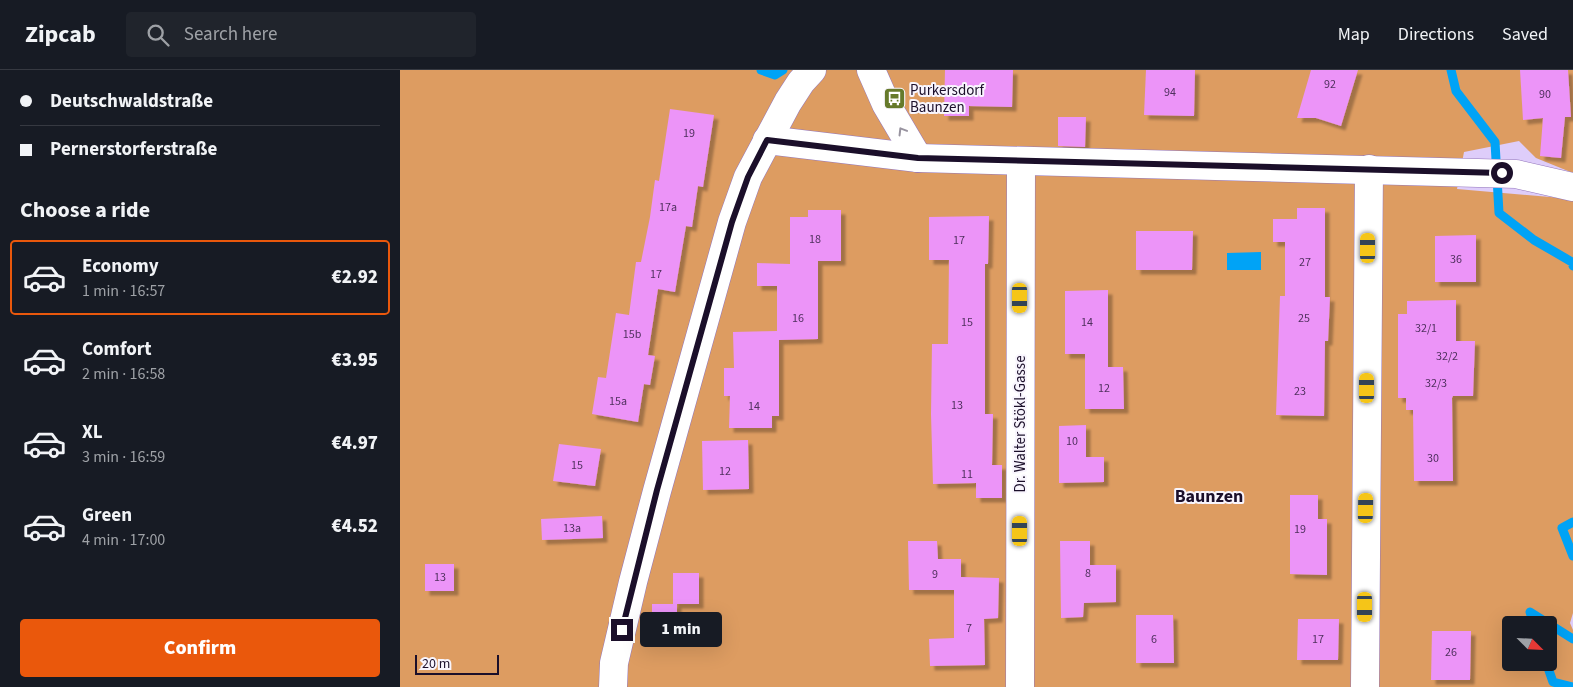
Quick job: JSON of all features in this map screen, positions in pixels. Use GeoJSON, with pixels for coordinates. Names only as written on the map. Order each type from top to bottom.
{"type":"FeatureCollection","features":[{"type":"Feature","properties":{"kind":"street"},"geometry":{"type":"LineString","coordinates":[[613,687],[614,663],[633,582],[732,222],[748,177],[767,140],[788,102],[801,82],[812,70]]}},
{"type":"Feature","properties":{"kind":"street"},"geometry":{"type":"LineString","coordinates":[[866,72],[918,158]]}},
{"type":"Feature","properties":{"kind":"street"},"geometry":{"type":"LineString","coordinates":[[767,140],[918,158],[1475,172],[1516,174],[1573,186]]}},
{"type":"Feature","properties":{"kind":"street","name":"Dr. Walter Stökl-Gasse"},"geometry":{"type":"LineString","coordinates":[[1020,687],[1021,161]]}},
{"type":"Feature","properties":{"kind":"street"},"geometry":{"type":"LineString","coordinates":[[1365,687],[1369,169]]}},
{"type":"Feature","properties":{"kind":"shaded area"},"geometry":{"type":"Polygon","coordinates":[[[400,70],[1573,70],[1573,173],[1536,158],[1519,141],[1464,152],[1457,189],[1573,199],[1573,613],[1570,623],[1573,630],[1573,687],[400,687],[400,70]]]}},
{"type":"Feature","properties":{"kind":"water"},"geometry":{"type":"Polygon","coordinates":[[[1261,252],[1261,270],[1227,270],[1227,253],[1261,252]]]}},
{"type":"Feature","properties":{"kind":"building"},"geometry":{"type":"Polygon","coordinates":[[[945,70],[1013,70],[1012,107],[969,106],[969,116],[944,116],[945,70]]]}},
{"type":"Feature","properties":{"kind":"building"},"geometry":{"type":"Polygon","coordinates":[[[1146,70],[1195,70],[1194,116],[1144,115],[1146,70]]]}},
{"type":"Feature","properties":{"kind":"building"},"geometry":{"type":"Polygon","coordinates":[[[1311,70],[1358,70],[1341,126],[1316,118],[1297,118],[1311,70]]]}},
{"type":"Feature","properties":{"kind":"building"},"geometry":{"type":"Polygon","coordinates":[[[1520,70],[1568,70],[1571,117],[1565,117],[1561,158],[1540,156],[1543,118],[1523,120],[1520,70]]]}},
{"type":"Feature","properties":{"kind":"building"},"geometry":{"type":"Polygon","coordinates":[[[670,109],[714,115],[703,187],[698,186],[692,227],[686,226],[675,292],[658,289],[648,355],[655,356],[650,385],[644,384],[638,422],[592,414],[598,377],[606,378],[616,313],[629,315],[636,262],[641,262],[655,180],[659,181],[670,109]]]}},
{"type":"Feature","properties":{"kind":"building"},"geometry":{"type":"Polygon","coordinates":[[[1058,117],[1086,117],[1085,147],[1058,146],[1058,117]]]}},
{"type":"Feature","properties":{"kind":"building"},"geometry":{"type":"Polygon","coordinates":[[[1297,208],[1325,208],[1325,297],[1330,297],[1328,341],[1325,341],[1324,416],[1276,415],[1280,296],[1285,296],[1285,242],[1273,242],[1273,219],[1297,219],[1297,208]]]}},
{"type":"Feature","properties":{"kind":"building"},"geometry":{"type":"Polygon","coordinates":[[[808,210],[841,210],[841,261],[818,261],[818,339],[779,340],[779,416],[772,416],[772,428],[729,428],[730,396],[724,396],[724,368],[734,368],[733,332],[777,331],[777,286],[757,286],[757,263],[790,264],[790,217],[808,217],[808,210]]]}},
{"type":"Feature","properties":{"kind":"building"},"geometry":{"type":"Polygon","coordinates":[[[989,216],[988,264],[985,264],[985,414],[993,414],[992,465],[1002,465],[1002,498],[976,498],[976,483],[933,484],[932,344],[948,344],[949,260],[929,260],[929,217],[989,216]]]}},
{"type":"Feature","properties":{"kind":"building"},"geometry":{"type":"Polygon","coordinates":[[[1136,231],[1193,231],[1192,270],[1136,270],[1136,231]]]}},
{"type":"Feature","properties":{"kind":"building"},"geometry":{"type":"Polygon","coordinates":[[[1476,235],[1476,282],[1435,282],[1435,236],[1476,235]]]}},
{"type":"Feature","properties":{"kind":"building"},"geometry":{"type":"Polygon","coordinates":[[[1108,290],[1108,367],[1123,367],[1124,409],[1085,409],[1085,354],[1065,354],[1065,291],[1108,290]]]}},
{"type":"Feature","properties":{"kind":"building"},"geometry":{"type":"Polygon","coordinates":[[[1456,300],[1456,341],[1475,341],[1473,396],[1453,396],[1452,398],[1453,481],[1414,481],[1413,410],[1406,410],[1406,398],[1398,398],[1398,314],[1407,314],[1407,301],[1456,300]]]}},
{"type":"Feature","properties":{"kind":"building"},"geometry":{"type":"Polygon","coordinates":[[[1086,425],[1086,457],[1104,457],[1104,482],[1059,483],[1059,426],[1086,425]]]}},
{"type":"Feature","properties":{"kind":"building"},"geometry":{"type":"Polygon","coordinates":[[[748,440],[749,489],[703,490],[702,441],[748,440]]]}},
{"type":"Feature","properties":{"kind":"building"},"geometry":{"type":"Polygon","coordinates":[[[559,444],[601,449],[595,486],[553,481],[559,444]]]}},
{"type":"Feature","properties":{"kind":"building"},"geometry":{"type":"Polygon","coordinates":[[[1290,495],[1318,495],[1318,519],[1327,519],[1327,575],[1290,574],[1290,495]]]}},
{"type":"Feature","properties":{"kind":"building"},"geometry":{"type":"Polygon","coordinates":[[[602,516],[603,538],[542,540],[541,519],[602,516]]]}},
{"type":"Feature","properties":{"kind":"building"},"geometry":{"type":"Polygon","coordinates":[[[908,541],[937,541],[938,559],[961,559],[961,577],[999,578],[998,618],[984,619],[985,665],[930,666],[929,639],[954,638],[954,590],[909,590],[908,541]]]}},
{"type":"Feature","properties":{"kind":"building"},"geometry":{"type":"Polygon","coordinates":[[[1060,541],[1090,541],[1090,565],[1116,565],[1116,602],[1084,603],[1083,617],[1061,618],[1060,541]]]}},
{"type":"Feature","properties":{"kind":"building"},"geometry":{"type":"Polygon","coordinates":[[[425,564],[454,564],[454,591],[425,591],[425,564]]]}},
{"type":"Feature","properties":{"kind":"building"},"geometry":{"type":"Polygon","coordinates":[[[673,573],[699,573],[699,604],[673,604],[673,573]]]}},
{"type":"Feature","properties":{"kind":"building"},"geometry":{"type":"Polygon","coordinates":[[[652,604],[677,604],[677,629],[652,629],[652,604]]]}},
{"type":"Feature","properties":{"kind":"building"},"geometry":{"type":"Polygon","coordinates":[[[1136,615],[1173,615],[1174,663],[1136,663],[1136,615]]]}},
{"type":"Feature","properties":{"kind":"building"},"geometry":{"type":"Polygon","coordinates":[[[1298,619],[1339,619],[1338,660],[1297,660],[1298,619]]]}},
{"type":"Feature","properties":{"kind":"building"},"geometry":{"type":"Polygon","coordinates":[[[1432,631],[1471,631],[1470,680],[1431,680],[1432,631]]]}},
{"type":"Feature","properties":{"kind":"waterway"},"geometry":{"type":"LineString","coordinates":[[761,70],[775,75],[783,70]]}},
{"type":"Feature","properties":{"kind":"waterway"},"geometry":{"type":"LineString","coordinates":[[1451,70],[1456,91],[1495,142],[1499,213],[1534,240],[1572,262],[1573,266]]}},
{"type":"Feature","properties":{"kind":"waterway"},"geometry":{"type":"LineString","coordinates":[[1573,522],[1562,528],[1573,556]]}},
{"type":"Feature","properties":{"kind":"waterway"},"geometry":{"type":"LineString","coordinates":[[1531,616],[1530,612],[1536,616]]}},
{"type":"Feature","properties":{"kind":"waterway"},"geometry":{"type":"LineString","coordinates":[[1558,630],[1573,639]]}},
{"type":"Feature","properties":{"kind":"waterway"},"geometry":{"type":"LineString","coordinates":[[1549,671],[1553,682],[1572,687]]}},
{"type":"Feature","properties":{"kind":"place","name":"Purkersdorf Baunzen"},"geometry":{"type":"Point","coordinates":[894,99]}},
{"type":"Feature","properties":{"kind":"district","name":"Baunzen"},"geometry":{"type":"Point","coordinates":[1209,496]}},
{"type":"Feature","properties":{"kind":"route"},"geometry":{"type":"LineString","coordinates":[[622,630],[657,490],[732,222],[748,177],[767,140],[918,158],[1502,173]]}}]}
